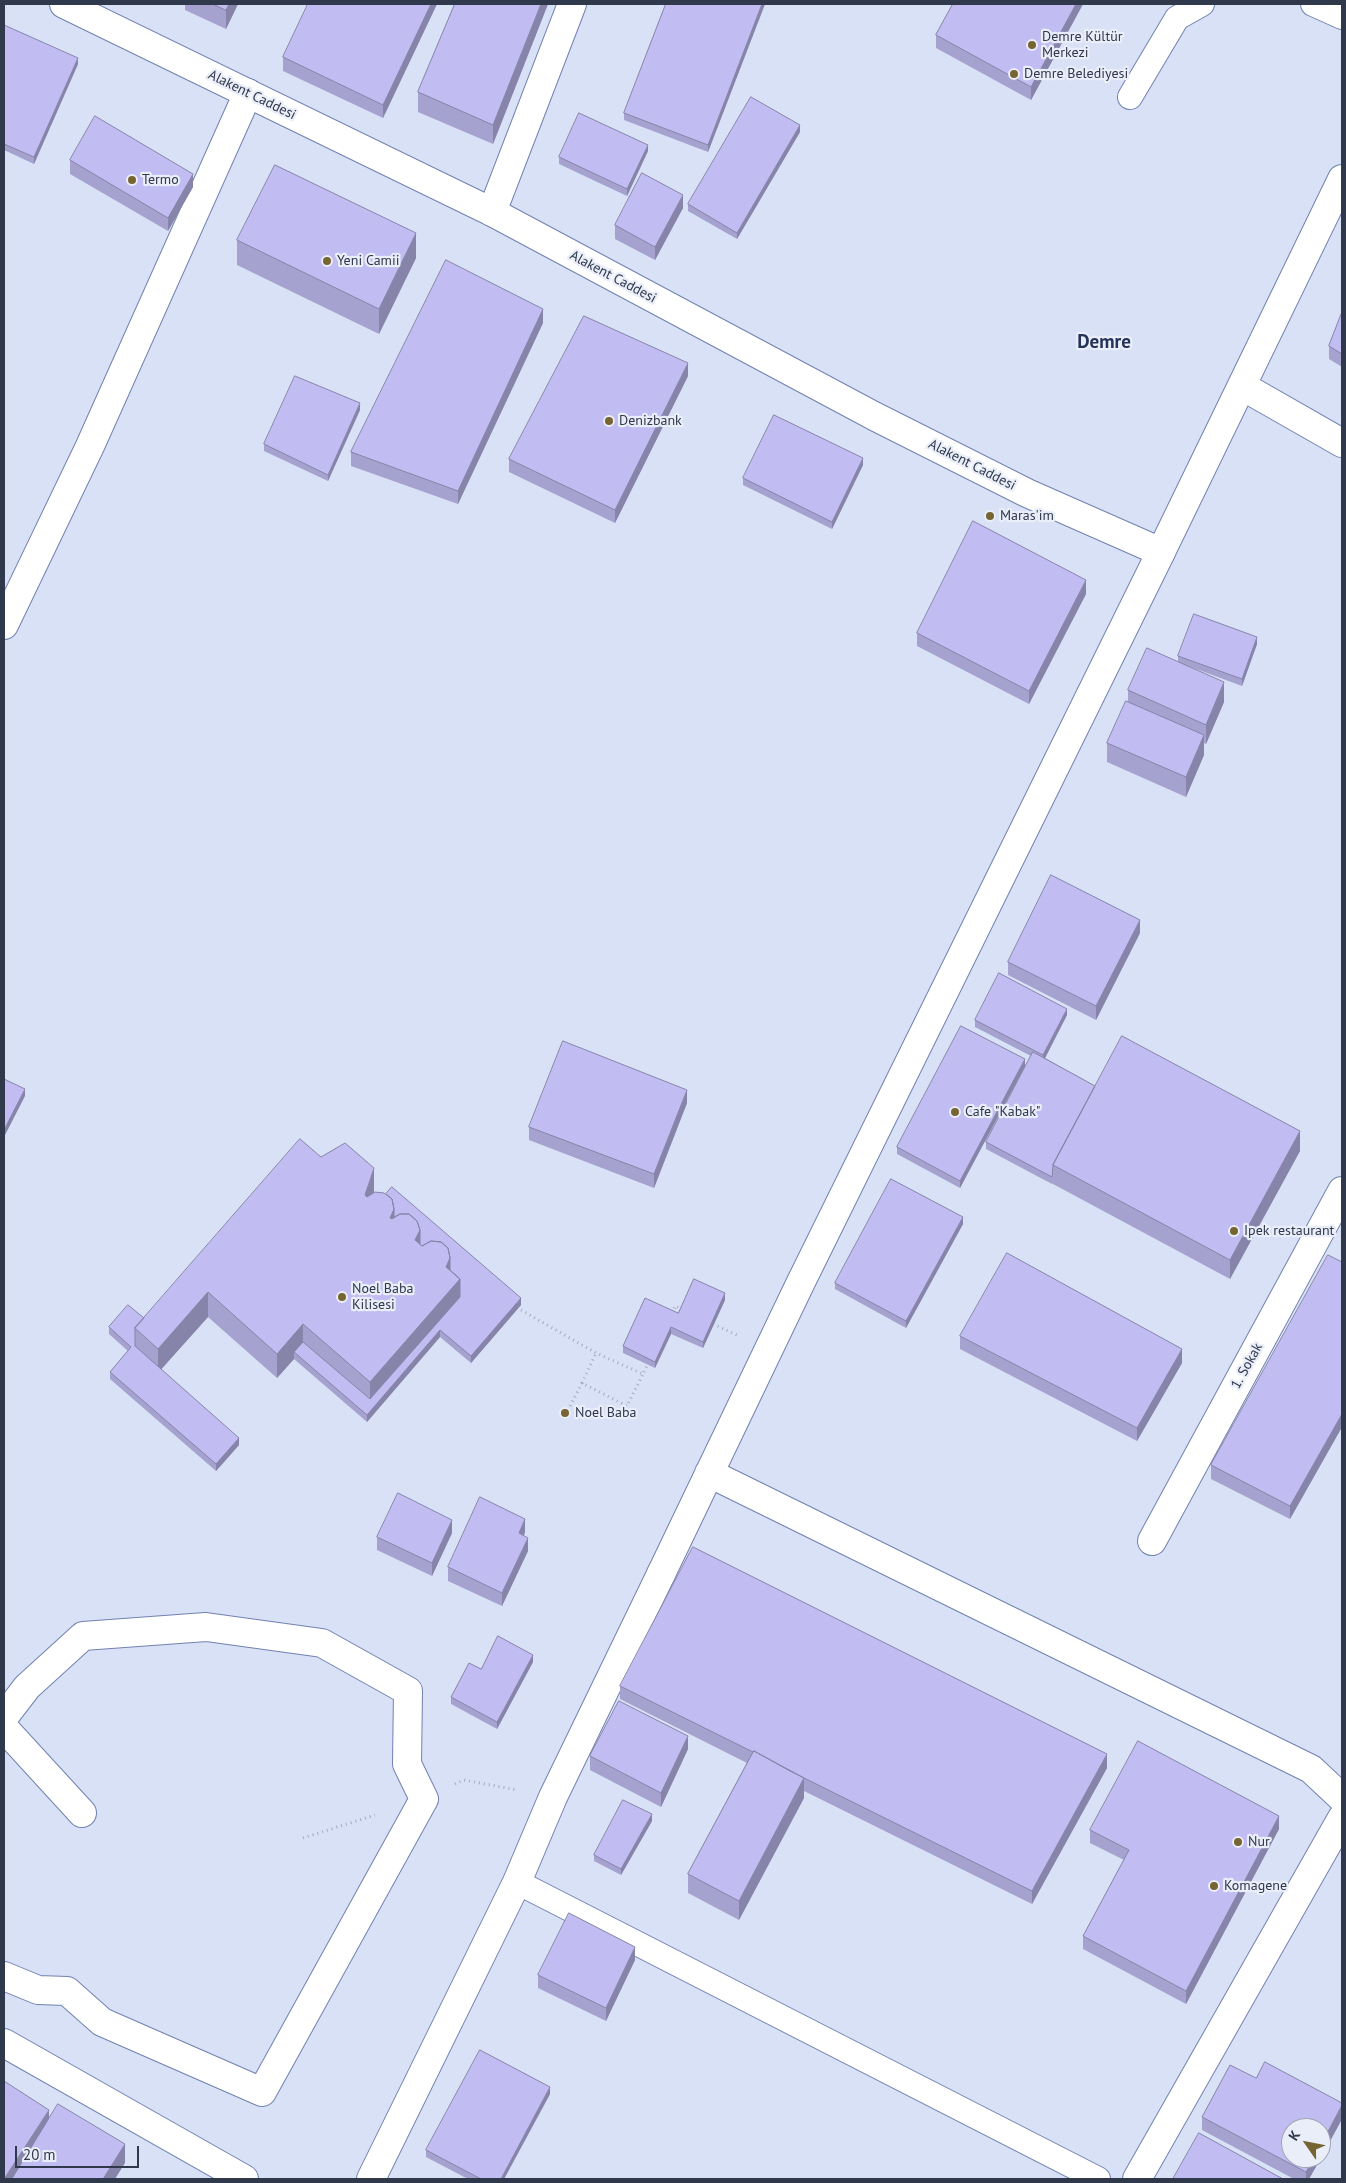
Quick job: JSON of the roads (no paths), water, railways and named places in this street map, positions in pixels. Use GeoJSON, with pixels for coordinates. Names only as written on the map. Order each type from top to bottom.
{"type":"FeatureCollection","features":[{"type":"Feature","properties":{"kind":"street","name":"Alakent Caddesi"},"geometry":{"type":"LineString","coordinates":[[64,4],[492,212],[874,416],[1027,492],[1161,552]]}},
{"type":"Feature","properties":{"kind":"street"},"geometry":{"type":"LineString","coordinates":[[492,212],[572,4]]}},
{"type":"Feature","properties":{"kind":"street"},"geometry":{"type":"LineString","coordinates":[[4,625],[90,446],[248,93]]}},
{"type":"Feature","properties":{"kind":"street"},"geometry":{"type":"LineString","coordinates":[[371,2179],[517,1882],[552,1797],[800,1284],[1161,552],[1342,179]]}},
{"type":"Feature","properties":{"kind":"street"},"geometry":{"type":"LineString","coordinates":[[1242,386],[1342,443]]}},
{"type":"Feature","properties":{"kind":"street","name":"1. Sokak"},"geometry":{"type":"LineString","coordinates":[[1152,1541],[1342,1191]]}},
{"type":"Feature","properties":{"kind":"street"},"geometry":{"type":"LineString","coordinates":[[709,1474],[1311,1769],[1342,1798]]}},
{"type":"Feature","properties":{"kind":"street"},"geometry":{"type":"LineString","coordinates":[[4,1717],[27,1687],[83,1636],[206,1627],[322,1643],[408,1691],[407,1764],[424,1799],[262,2092],[102,2022],[67,1991],[38,1990],[4,1976]]}},
{"type":"Feature","properties":{"kind":"street"},"geometry":{"type":"LineString","coordinates":[[4,1728],[82,1813]]}},
{"type":"Feature","properties":{"kind":"street"},"geometry":{"type":"LineString","coordinates":[[1137,2179],[1342,1818]]}},
{"type":"Feature","properties":{"kind":"street"},"geometry":{"type":"LineString","coordinates":[[4,2043],[244,2179]]}},
{"type":"Feature","properties":{"kind":"lane"},"geometry":{"type":"LineString","coordinates":[[1130,97],[1177,18],[1202,4]]}},
{"type":"Feature","properties":{"kind":"lane"},"geometry":{"type":"LineString","coordinates":[[1312,4],[1342,17]]}},
{"type":"Feature","properties":{"kind":"lane"},"geometry":{"type":"LineString","coordinates":[[517,1882],[1098,2179]]}},
{"type":"Feature","properties":{"kind":"place","name":"Demre Kültür Merkezi"},"geometry":{"type":"Point","coordinates":[1032,45]}},
{"type":"Feature","properties":{"kind":"place","name":"Demre Belediyesi"},"geometry":{"type":"Point","coordinates":[1014,74]}},
{"type":"Feature","properties":{"kind":"place","name":"Termo"},"geometry":{"type":"Point","coordinates":[132,180]}},
{"type":"Feature","properties":{"kind":"place","name":"Yeni Camii"},"geometry":{"type":"Point","coordinates":[327,261]}},
{"type":"Feature","properties":{"kind":"place","name":"Denizbank"},"geometry":{"type":"Point","coordinates":[609,421]}},
{"type":"Feature","properties":{"kind":"place","name":"Maras'im"},"geometry":{"type":"Point","coordinates":[990,516]}},
{"type":"Feature","properties":{"kind":"place","name":"Cafe \"Kabak\""},"geometry":{"type":"Point","coordinates":[955,1112]}},
{"type":"Feature","properties":{"kind":"place","name":"Ipek restaurant"},"geometry":{"type":"Point","coordinates":[1234,1231]}},
{"type":"Feature","properties":{"kind":"place","name":"Noel Baba Kilisesi"},"geometry":{"type":"Point","coordinates":[342,1297]}},
{"type":"Feature","properties":{"kind":"place","name":"Noel Baba"},"geometry":{"type":"Point","coordinates":[565,1413]}},
{"type":"Feature","properties":{"kind":"place","name":"Nur"},"geometry":{"type":"Point","coordinates":[1238,1842]}},
{"type":"Feature","properties":{"kind":"place","name":"Komagene"},"geometry":{"type":"Point","coordinates":[1214,1886]}},
{"type":"Feature","properties":{"kind":"district","name":"Demre"},"geometry":{"type":"Point","coordinates":[1104,343]}}]}
